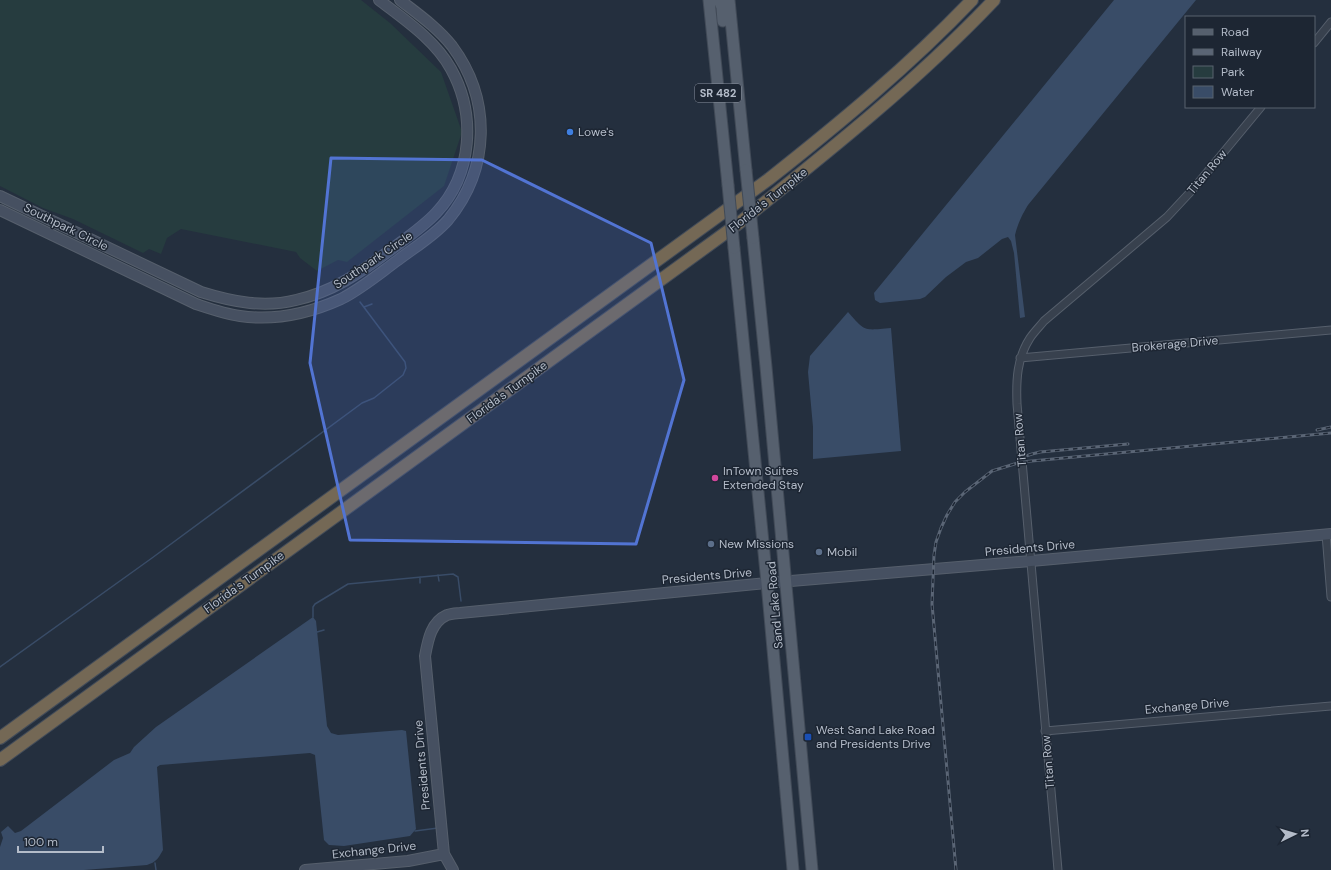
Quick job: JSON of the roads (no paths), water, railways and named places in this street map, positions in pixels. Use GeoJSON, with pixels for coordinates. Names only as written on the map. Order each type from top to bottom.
{"type":"FeatureCollection","features":[{"type":"Feature","properties":{"kind":"highway","name":"Florida's Turnpike"},"geometry":{"type":"LineString","coordinates":[[0,738],[769,179],[826,134],[870,96],[934,38],[972,0]]}},
{"type":"Feature","properties":{"kind":"highway","name":"Florida's Turnpike"},"geometry":{"type":"LineString","coordinates":[[0,760],[739,223],[813,165],[880,109],[945,50],[994,0]]}},
{"type":"Feature","properties":{"kind":"main road","name":"Sand Lake Road"},"geometry":{"type":"LineString","coordinates":[[709,0],[767,584],[793,870]]}},
{"type":"Feature","properties":{"kind":"main road"},"geometry":{"type":"LineString","coordinates":[[719,0],[722,7],[730,90],[742,129]]}},
{"type":"Feature","properties":{"kind":"main road","name":"SR 482"},"geometry":{"type":"LineString","coordinates":[[729,0],[742,129]]}},
{"type":"Feature","properties":{"kind":"main road","name":"Sand Lake Road"},"geometry":{"type":"LineString","coordinates":[[742,129],[786,582],[812,870]]}},
{"type":"Feature","properties":{"kind":"street","name":"Southpark Circle"},"geometry":{"type":"LineString","coordinates":[[0,196],[201,292],[224,299],[243,303],[280,303],[309,296],[336,287],[371,265],[422,226],[437,212],[449,196],[457,180],[468,144],[468,123],[464,102],[459,85],[451,68],[426,37],[379,0]]}},
{"type":"Feature","properties":{"kind":"street","name":"Southpark Circle"},"geometry":{"type":"LineString","coordinates":[[0,210],[196,304],[221,312],[242,316],[282,316],[306,311],[341,299],[413,249],[447,221],[460,204],[476,167],[480,146],[481,122],[477,99],[471,80],[462,61],[451,45],[435,27],[400,0]]}},
{"type":"Feature","properties":{"kind":"street"},"geometry":{"type":"LineString","coordinates":[[1315,42],[1331,22]]}},
{"type":"Feature","properties":{"kind":"street","name":"Titan Row"},"geometry":{"type":"LineString","coordinates":[[1058,870],[1017,404],[1016,380],[1020,358],[1030,338],[1044,321],[1182,202],[1260,108]]}},
{"type":"Feature","properties":{"kind":"street","name":"Brokerage Drive"},"geometry":{"type":"LineString","coordinates":[[1020,358],[1331,330]]}},
{"type":"Feature","properties":{"kind":"street"},"geometry":{"type":"LineString","coordinates":[[1328,534],[1331,597]]}},
{"type":"Feature","properties":{"kind":"street","name":"Presidents Drive"},"geometry":{"type":"LineString","coordinates":[[454,870],[444,854],[425,656],[428,638],[434,625],[446,615],[460,612],[786,582],[1031,562],[1328,534]]}},
{"type":"Feature","properties":{"kind":"street","name":"Exchange Drive"},"geometry":{"type":"LineString","coordinates":[[1046,731],[1331,706]]}},
{"type":"Feature","properties":{"kind":"street","name":"Exchange Drive"},"geometry":{"type":"LineString","coordinates":[[305,870],[408,861],[444,854]]}},
{"type":"Feature","properties":{"kind":"water"},"geometry":{"type":"Polygon","coordinates":[[[1114,0],[1196,0],[1028,205],[1024,212],[1015,235],[1025,317],[1020,318],[1014,253],[1011,241],[1008,237],[1002,239],[978,258],[966,262],[946,277],[925,297],[920,299],[880,303],[875,300],[874,293],[1114,0]]]}},
{"type":"Feature","properties":{"kind":"water"},"geometry":{"type":"Polygon","coordinates":[[[848,312],[866,329],[891,328],[901,451],[813,459],[813,427],[808,372],[810,356],[848,312]]]}},
{"type":"Feature","properties":{"kind":"water"},"geometry":{"type":"Polygon","coordinates":[[[313,617],[316,621],[327,726],[331,733],[338,735],[402,730],[406,731],[416,829],[410,836],[344,846],[329,845],[324,840],[315,755],[310,753],[160,765],[157,767],[163,850],[153,863],[147,865],[84,870],[0,870],[0,847],[3,838],[1,832],[8,826],[15,833],[21,831],[114,760],[130,753],[134,747],[156,727],[313,617]]]}},
{"type":"Feature","properties":{"kind":"waterway"},"geometry":{"type":"LineString","coordinates":[[0,667],[152,558],[362,403],[374,398],[403,375],[406,368],[405,362],[360,302]]}},
{"type":"Feature","properties":{"kind":"waterway"},"geometry":{"type":"LineString","coordinates":[[364,307],[372,304]]}},
{"type":"Feature","properties":{"kind":"waterway"},"geometry":{"type":"LineString","coordinates":[[313,617],[313,607],[315,604],[348,584],[453,574],[458,577],[461,601]]}},
{"type":"Feature","properties":{"kind":"waterway"},"geometry":{"type":"LineString","coordinates":[[438,575],[439,581]]}},
{"type":"Feature","properties":{"kind":"waterway"},"geometry":{"type":"LineString","coordinates":[[420,577],[420,583]]}},
{"type":"Feature","properties":{"kind":"waterway"},"geometry":{"type":"LineString","coordinates":[[317,632],[324,630]]}},
{"type":"Feature","properties":{"kind":"waterway"},"geometry":{"type":"LineString","coordinates":[[415,831],[438,828]]}},
{"type":"Feature","properties":{"kind":"waterway"},"geometry":{"type":"LineString","coordinates":[[155,863],[156,870]]}},
{"type":"Feature","properties":{"kind":"railway"},"geometry":{"type":"LineString","coordinates":[[1317,430],[1331,427]]}},
{"type":"Feature","properties":{"kind":"railway"},"geometry":{"type":"LineString","coordinates":[[956,870],[932,604],[936,542],[947,515],[955,502],[965,492],[992,471],[1021,462],[1331,433]]}},
{"type":"Feature","properties":{"kind":"railway"},"geometry":{"type":"LineString","coordinates":[[1020,458],[1040,452],[1128,444]]}},
{"type":"Feature","properties":{"kind":"place","name":"Lowe's"},"geometry":{"type":"Point","coordinates":[570,132]}},
{"type":"Feature","properties":{"kind":"place","name":"InTown Suites Extended Stay"},"geometry":{"type":"Point","coordinates":[715,478]}},
{"type":"Feature","properties":{"kind":"place","name":"New Missions"},"geometry":{"type":"Point","coordinates":[711,544]}},
{"type":"Feature","properties":{"kind":"place","name":"Mobil"},"geometry":{"type":"Point","coordinates":[819,552]}},
{"type":"Feature","properties":{"kind":"place","name":"West Sand Lake Road and Presidents Drive"},"geometry":{"type":"Point","coordinates":[808,737]}}]}
